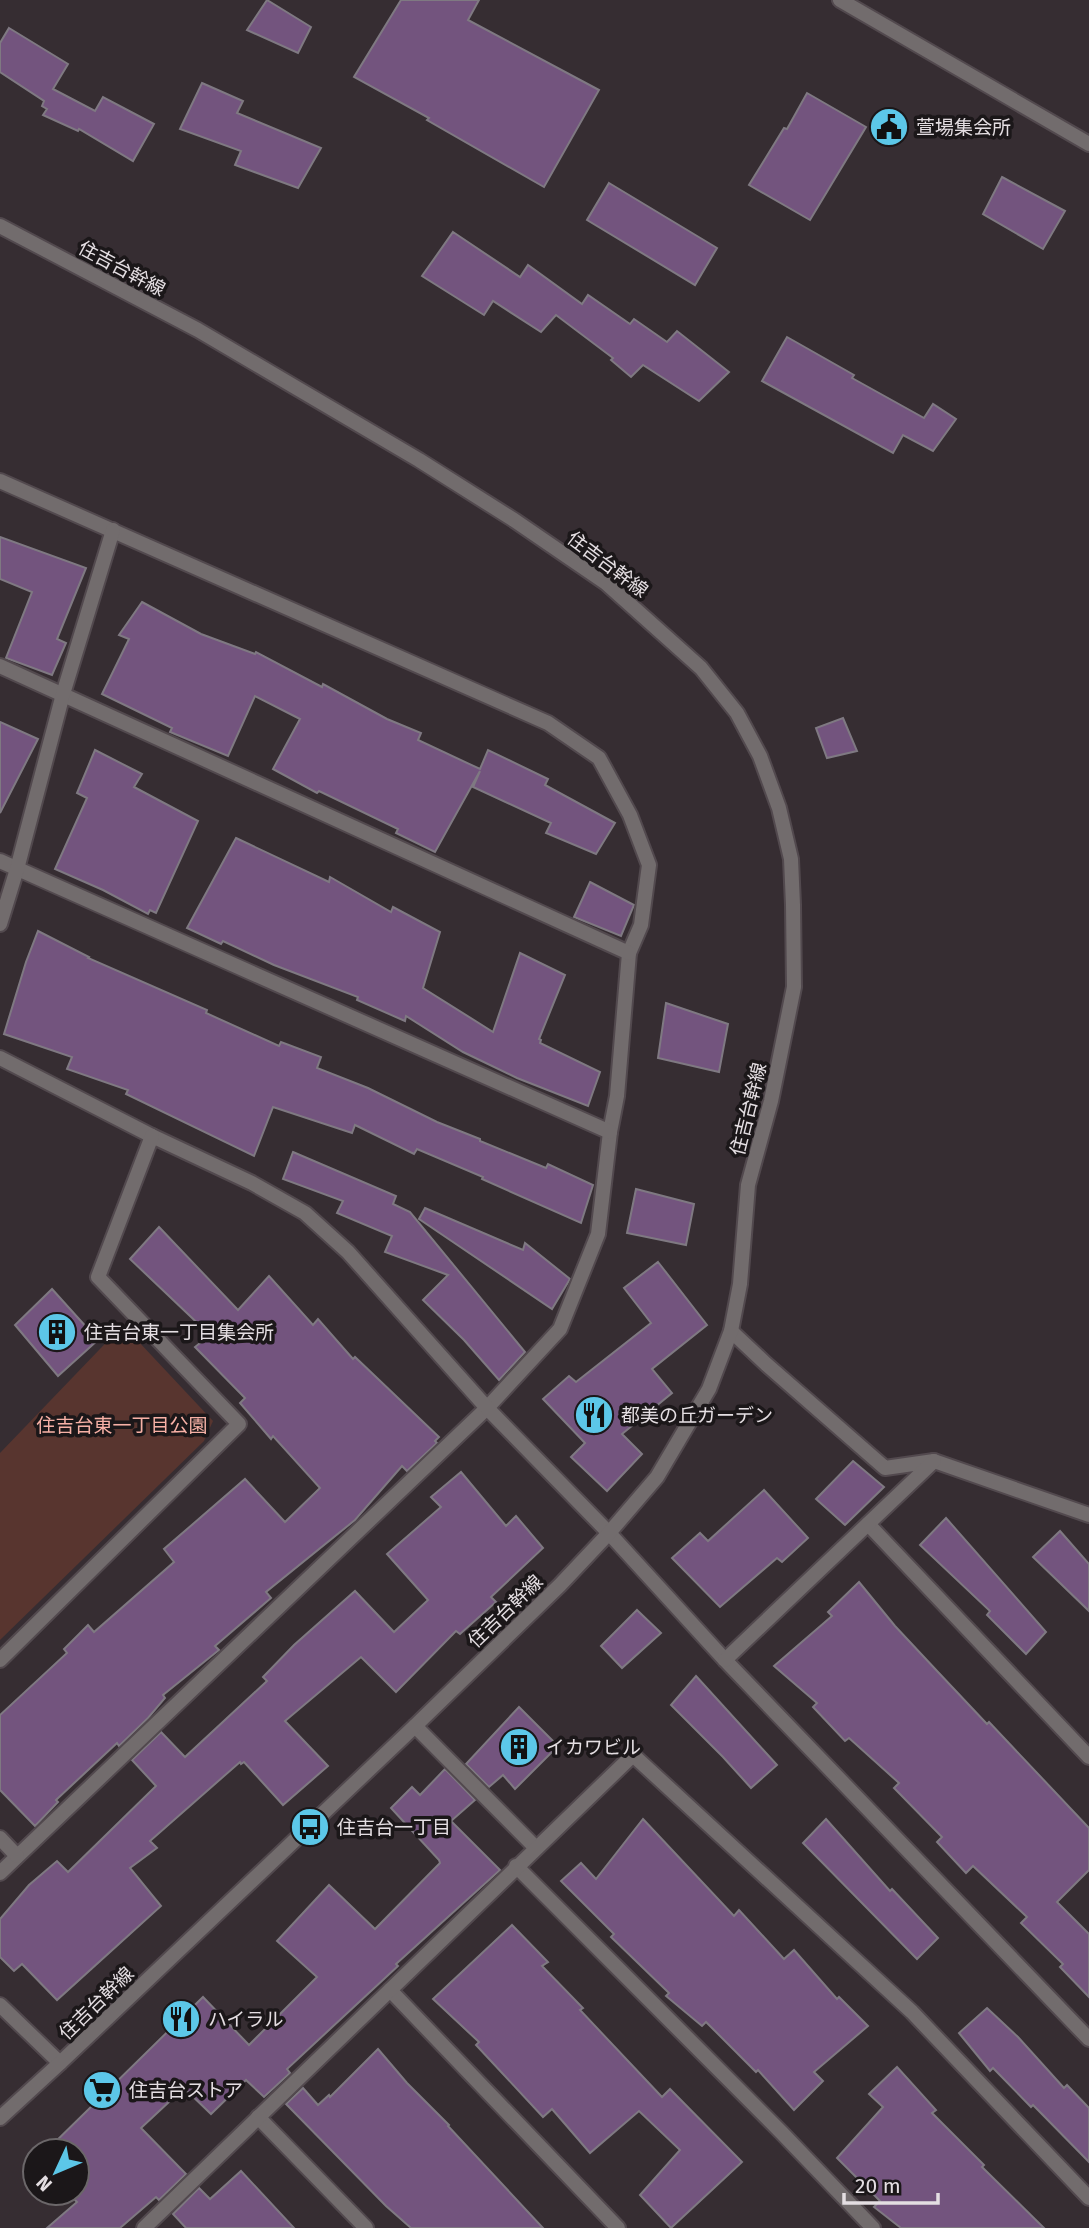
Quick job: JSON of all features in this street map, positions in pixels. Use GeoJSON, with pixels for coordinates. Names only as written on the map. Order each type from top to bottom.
{"type":"FeatureCollection","features":[{"type":"Feature","properties":{"kind":"street"},"geometry":{"type":"LineString","coordinates":[[840,0],[1089,144]]}},
{"type":"Feature","properties":{"kind":"street","name":"住吉台幹線"},"geometry":{"type":"LineString","coordinates":[[0,226],[198,330],[419,460],[514,520],[615,591],[701,668],[737,713],[760,756],[779,808],[791,859],[794,987],[771,1101],[748,1185],[740,1284],[731,1331],[709,1389],[657,1477],[560,1585],[415,1726],[0,2118]]}},
{"type":"Feature","properties":{"kind":"street"},"geometry":{"type":"LineString","coordinates":[[0,481],[548,723],[599,758],[631,815],[649,865],[641,925],[629,953],[617,1096],[598,1234],[560,1329],[486,1408],[0,1873]]}},
{"type":"Feature","properties":{"kind":"street"},"geometry":{"type":"LineString","coordinates":[[0,924],[63,694],[113,530]]}},
{"type":"Feature","properties":{"kind":"street"},"geometry":{"type":"LineString","coordinates":[[0,666],[629,953]]}},
{"type":"Feature","properties":{"kind":"street"},"geometry":{"type":"LineString","coordinates":[[0,861],[610,1132]]}},
{"type":"Feature","properties":{"kind":"street"},"geometry":{"type":"LineString","coordinates":[[0,1058],[152,1136],[252,1183],[306,1213],[348,1252],[486,1408],[609,1533],[724,1660],[1089,2039]]}},
{"type":"Feature","properties":{"kind":"street"},"geometry":{"type":"LineString","coordinates":[[0,1660],[239,1424],[98,1277],[152,1136]]}},
{"type":"Feature","properties":{"kind":"street"},"geometry":{"type":"LineString","coordinates":[[731,1331],[885,1468],[934,1461],[1089,1515]]}},
{"type":"Feature","properties":{"kind":"street"},"geometry":{"type":"LineString","coordinates":[[724,1660],[934,1461]]}},
{"type":"Feature","properties":{"kind":"street"},"geometry":{"type":"LineString","coordinates":[[867,1524],[1089,1757]]}},
{"type":"Feature","properties":{"kind":"street"},"geometry":{"type":"LineString","coordinates":[[415,1726],[536,1847]]}},
{"type":"Feature","properties":{"kind":"street"},"geometry":{"type":"LineString","coordinates":[[144,2228],[633,1755],[912,2012],[1089,2198]]}},
{"type":"Feature","properties":{"kind":"street"},"geometry":{"type":"LineString","coordinates":[[0,1838],[17,1856]]}},
{"type":"Feature","properties":{"kind":"street"},"geometry":{"type":"LineString","coordinates":[[516,1867],[873,2228]]}},
{"type":"Feature","properties":{"kind":"street"},"geometry":{"type":"LineString","coordinates":[[390,1990],[618,2228]]}},
{"type":"Feature","properties":{"kind":"street"},"geometry":{"type":"LineString","coordinates":[[0,2005],[60,2063]]}},
{"type":"Feature","properties":{"kind":"street"},"geometry":{"type":"LineString","coordinates":[[258,2117],[366,2228]]}},
{"type":"Feature","properties":{"kind":"green space","name":"住吉台東一丁目公園"},"geometry":{"type":"Polygon","coordinates":[[[123,1325],[213,1421],[204,1441],[0,1640],[0,1453],[123,1325]]]}},
{"type":"Feature","properties":{"kind":"building"},"geometry":{"type":"Polygon","coordinates":[[[267,0],[311,27],[298,53],[247,30],[267,0]]]}},
{"type":"Feature","properties":{"kind":"building"},"geometry":{"type":"Polygon","coordinates":[[[401,0],[479,0],[468,20],[599,90],[544,187],[354,77],[401,0]]]}},
{"type":"Feature","properties":{"kind":"building"},"geometry":{"type":"Polygon","coordinates":[[[9,28],[68,64],[53,89],[95,111],[103,97],[154,124],[133,161],[79,129],[78,131],[43,115],[47,109],[42,106],[44,101],[0,72],[0,43],[9,28]]]}},
{"type":"Feature","properties":{"kind":"building"},"geometry":{"type":"Polygon","coordinates":[[[202,83],[243,101],[237,113],[321,148],[298,188],[235,165],[241,151],[180,129],[202,83]]]}},
{"type":"Feature","properties":{"kind":"building"},"geometry":{"type":"Polygon","coordinates":[[[807,93],[866,127],[810,220],[749,185],[784,128],[787,129],[807,93]]]}},
{"type":"Feature","properties":{"kind":"building"},"geometry":{"type":"Polygon","coordinates":[[[1002,177],[1065,211],[1043,249],[983,214],[1002,177]]]}},
{"type":"Feature","properties":{"kind":"building"},"geometry":{"type":"Polygon","coordinates":[[[609,183],[717,248],[695,285],[587,220],[609,183]]]}},
{"type":"Feature","properties":{"kind":"building"},"geometry":{"type":"Polygon","coordinates":[[[453,232],[520,277],[528,265],[582,304],[588,295],[630,324],[634,319],[667,342],[677,331],[729,372],[699,401],[643,365],[631,377],[611,360],[613,358],[556,315],[541,332],[493,301],[484,315],[422,276],[453,232]]]}},
{"type":"Feature","properties":{"kind":"building"},"geometry":{"type":"Polygon","coordinates":[[[787,337],[854,375],[852,378],[924,418],[933,404],[956,419],[933,451],[903,435],[893,453],[762,381],[787,337]]]}},
{"type":"Feature","properties":{"kind":"building"},"geometry":{"type":"Polygon","coordinates":[[[0,537],[86,568],[57,639],[66,643],[52,675],[6,658],[32,592],[0,579],[0,537]]]}},
{"type":"Feature","properties":{"kind":"building"},"geometry":{"type":"Polygon","coordinates":[[[142,602],[201,634],[255,654],[256,652],[322,687],[323,684],[387,719],[421,733],[418,740],[480,769],[488,750],[548,779],[545,785],[615,823],[596,854],[546,833],[551,823],[473,787],[480,771],[435,852],[396,833],[398,829],[319,791],[317,793],[273,769],[300,719],[255,696],[228,756],[170,732],[172,728],[102,694],[129,639],[119,635],[142,602]]]}},
{"type":"Feature","properties":{"kind":"building"},"geometry":{"type":"Polygon","coordinates":[[[843,718],[857,751],[827,758],[816,728],[843,718]]]}},
{"type":"Feature","properties":{"kind":"building"},"geometry":{"type":"Polygon","coordinates":[[[0,722],[38,739],[0,813],[0,722]]]}},
{"type":"Feature","properties":{"kind":"building"},"geometry":{"type":"Polygon","coordinates":[[[95,750],[142,774],[134,787],[198,821],[156,913],[150,910],[148,914],[55,869],[87,798],[77,793],[95,750]]]}},
{"type":"Feature","properties":{"kind":"building"},"geometry":{"type":"Polygon","coordinates":[[[236,838],[329,882],[330,877],[391,912],[393,907],[440,932],[423,988],[493,1032],[520,953],[565,975],[539,1039],[540,1043],[600,1072],[588,1106],[517,1078],[463,1052],[406,1016],[405,1021],[357,1000],[358,997],[274,965],[223,941],[221,944],[187,928],[236,838]]]}},
{"type":"Feature","properties":{"kind":"building"},"geometry":{"type":"Polygon","coordinates":[[[590,882],[634,905],[621,936],[574,917],[590,882]]]}},
{"type":"Feature","properties":{"kind":"building"},"geometry":{"type":"Polygon","coordinates":[[[38,931],[88,958],[207,1010],[206,1013],[279,1046],[281,1042],[321,1057],[317,1068],[368,1088],[480,1141],[546,1168],[548,1164],[593,1185],[581,1223],[482,1179],[483,1177],[417,1149],[414,1154],[355,1125],[352,1133],[273,1107],[254,1156],[126,1094],[128,1090],[67,1069],[72,1057],[4,1034],[38,931]]]}},
{"type":"Feature","properties":{"kind":"building"},"geometry":{"type":"Polygon","coordinates":[[[666,1003],[728,1024],[719,1072],[658,1058],[666,1003]]]}},
{"type":"Feature","properties":{"kind":"building"},"geometry":{"type":"Polygon","coordinates":[[[293,1152],[396,1196],[393,1204],[410,1212],[525,1352],[499,1380],[464,1340],[423,1300],[448,1275],[385,1252],[392,1236],[337,1213],[343,1201],[283,1179],[293,1152]]]}},
{"type":"Feature","properties":{"kind":"building"},"geometry":{"type":"Polygon","coordinates":[[[636,1189],[694,1204],[686,1245],[627,1233],[636,1189]]]}},
{"type":"Feature","properties":{"kind":"building"},"geometry":{"type":"Polygon","coordinates":[[[425,1208],[523,1250],[525,1243],[570,1279],[552,1309],[419,1219],[425,1208]]]}},
{"type":"Feature","properties":{"kind":"building"},"geometry":{"type":"Polygon","coordinates":[[[159,1227],[238,1310],[269,1276],[313,1325],[318,1319],[353,1359],[355,1357],[439,1437],[435,1441],[437,1443],[407,1471],[402,1466],[355,1520],[266,1592],[271,1598],[215,1646],[219,1650],[163,1695],[165,1698],[148,1718],[56,1800],[58,1802],[35,1826],[0,1790],[0,1715],[67,1653],[64,1649],[88,1625],[94,1632],[174,1562],[164,1549],[245,1479],[285,1522],[320,1488],[273,1436],[271,1439],[240,1403],[245,1398],[195,1347],[210,1335],[130,1259],[159,1227]]]}},
{"type":"Feature","properties":{"kind":"building"},"geometry":{"type":"Polygon","coordinates":[[[658,1262],[707,1325],[652,1369],[672,1393],[622,1434],[642,1454],[607,1491],[571,1457],[585,1443],[543,1399],[569,1376],[576,1382],[651,1323],[624,1288],[658,1262]]]}},
{"type":"Feature","properties":{"kind":"building","name":"住吉台東一丁目集会所"},"geometry":{"type":"Polygon","coordinates":[[[52,1289],[98,1340],[58,1376],[15,1325],[52,1289]]]}},
{"type":"Feature","properties":{"kind":"building"},"geometry":{"type":"Polygon","coordinates":[[[853,1461],[884,1487],[845,1525],[816,1499],[853,1461]]]}},
{"type":"Feature","properties":{"kind":"building"},"geometry":{"type":"Polygon","coordinates":[[[461,1472],[506,1526],[516,1516],[543,1548],[491,1597],[496,1602],[460,1634],[456,1631],[396,1692],[361,1657],[285,1721],[328,1766],[283,1805],[244,1762],[240,1762],[150,1841],[157,1848],[130,1868],[161,1906],[57,2000],[22,1964],[14,1971],[0,1957],[0,1919],[29,1885],[57,1861],[68,1872],[156,1786],[132,1760],[161,1732],[185,1757],[267,1681],[263,1677],[294,1645],[355,1591],[394,1632],[428,1600],[387,1554],[441,1507],[431,1497],[461,1472]]]}},
{"type":"Feature","properties":{"kind":"building"},"geometry":{"type":"Polygon","coordinates":[[[764,1490],[808,1538],[782,1562],[777,1558],[720,1607],[672,1558],[700,1533],[708,1541],[764,1490]]]}},
{"type":"Feature","properties":{"kind":"building"},"geometry":{"type":"Polygon","coordinates":[[[946,1518],[1046,1632],[1026,1654],[987,1615],[990,1611],[920,1545],[946,1518]]]}},
{"type":"Feature","properties":{"kind":"building"},"geometry":{"type":"Polygon","coordinates":[[[1060,1531],[1089,1564],[1089,1611],[1033,1557],[1060,1531]]]}},
{"type":"Feature","properties":{"kind":"building"},"geometry":{"type":"Polygon","coordinates":[[[859,1582],[938,1672],[1089,1828],[1089,1870],[1057,1902],[1089,1934],[1089,1997],[1060,1967],[1063,1964],[1021,1923],[1027,1917],[973,1866],[966,1873],[937,1842],[942,1837],[894,1788],[899,1783],[849,1738],[845,1741],[813,1707],[817,1703],[774,1666],[832,1616],[828,1612],[859,1582]]]}},
{"type":"Feature","properties":{"kind":"building"},"geometry":{"type":"Polygon","coordinates":[[[637,1610],[661,1633],[622,1668],[601,1646],[637,1610]]]}},
{"type":"Feature","properties":{"kind":"building"},"geometry":{"type":"Polygon","coordinates":[[[696,1676],[777,1765],[751,1788],[671,1705],[696,1676]]]}},
{"type":"Feature","properties":{"kind":"building","name":"イカワビル"},"geometry":{"type":"Polygon","coordinates":[[[519,1707],[558,1746],[515,1789],[503,1775],[489,1787],[466,1764],[519,1707]]]}},
{"type":"Feature","properties":{"kind":"building"},"geometry":{"type":"Polygon","coordinates":[[[445,1769],[475,1800],[451,1821],[500,1870],[396,1964],[398,1966],[287,2069],[290,2073],[264,2097],[246,2080],[211,2114],[184,2088],[141,2128],[186,2174],[159,2200],[156,2197],[120,2228],[47,2228],[71,2207],[91,2207],[91,2137],[60,2137],[203,1997],[249,2045],[317,1977],[277,1941],[329,1885],[375,1929],[440,1863],[391,1808],[412,1787],[420,1795],[445,1769]]]}},
{"type":"Feature","properties":{"kind":"building"},"geometry":{"type":"Polygon","coordinates":[[[643,1819],[734,1916],[739,1910],[784,1959],[794,1950],[837,1999],[839,1997],[868,2026],[814,2072],[823,2081],[794,2110],[758,2070],[756,2072],[706,2022],[702,2026],[666,1996],[669,1993],[611,1937],[614,1934],[561,1881],[581,1863],[596,1879],[643,1819]]]}},
{"type":"Feature","properties":{"kind":"building"},"geometry":{"type":"Polygon","coordinates":[[[826,1819],[890,1891],[892,1889],[938,1938],[917,1959],[803,1843],[826,1819]]]}},
{"type":"Feature","properties":{"kind":"building"},"geometry":{"type":"Polygon","coordinates":[[[512,1925],[548,1962],[542,1966],[583,2008],[580,2010],[662,2097],[670,2089],[742,2162],[671,2228],[640,2195],[680,2150],[639,2111],[590,2153],[552,2109],[543,2117],[476,2045],[479,2042],[433,1999],[512,1925]]]}},
{"type":"Feature","properties":{"kind":"building"},"geometry":{"type":"Polygon","coordinates":[[[987,2008],[1018,2037],[1064,2088],[1067,2085],[1089,2108],[1089,2162],[993,2068],[990,2071],[959,2033],[987,2008]]]}},
{"type":"Feature","properties":{"kind":"building"},"geometry":{"type":"Polygon","coordinates":[[[378,2049],[543,2228],[411,2228],[286,2104],[303,2088],[318,2105],[329,2095],[330,2097],[378,2049]]]}},
{"type":"Feature","properties":{"kind":"building"},"geometry":{"type":"Polygon","coordinates":[[[897,2067],[936,2110],[932,2113],[1044,2228],[901,2228],[874,2207],[880,2201],[837,2158],[883,2107],[869,2094],[897,2067]]]}},
{"type":"Feature","properties":{"kind":"building"},"geometry":{"type":"Polygon","coordinates":[[[241,2171],[294,2228],[186,2228],[173,2214],[199,2188],[210,2199],[241,2171]]]}},
{"type":"Feature","properties":{"kind":"place","name":"萱場集会所"},"geometry":{"type":"Point","coordinates":[889,127]}},
{"type":"Feature","properties":{"kind":"place","name":"住吉台東一丁目集会所"},"geometry":{"type":"Point","coordinates":[57,1332]}},
{"type":"Feature","properties":{"kind":"place","name":"都美の丘ガーデン"},"geometry":{"type":"Point","coordinates":[594,1415]}},
{"type":"Feature","properties":{"kind":"place","name":"イカワビル"},"geometry":{"type":"Point","coordinates":[519,1747]}},
{"type":"Feature","properties":{"kind":"place","name":"住吉台一丁目"},"geometry":{"type":"Point","coordinates":[310,1827]}},
{"type":"Feature","properties":{"kind":"place","name":"ハイラル"},"geometry":{"type":"Point","coordinates":[181,2019]}},
{"type":"Feature","properties":{"kind":"place","name":"住吉台ストア"},"geometry":{"type":"Point","coordinates":[102,2090]}}]}
